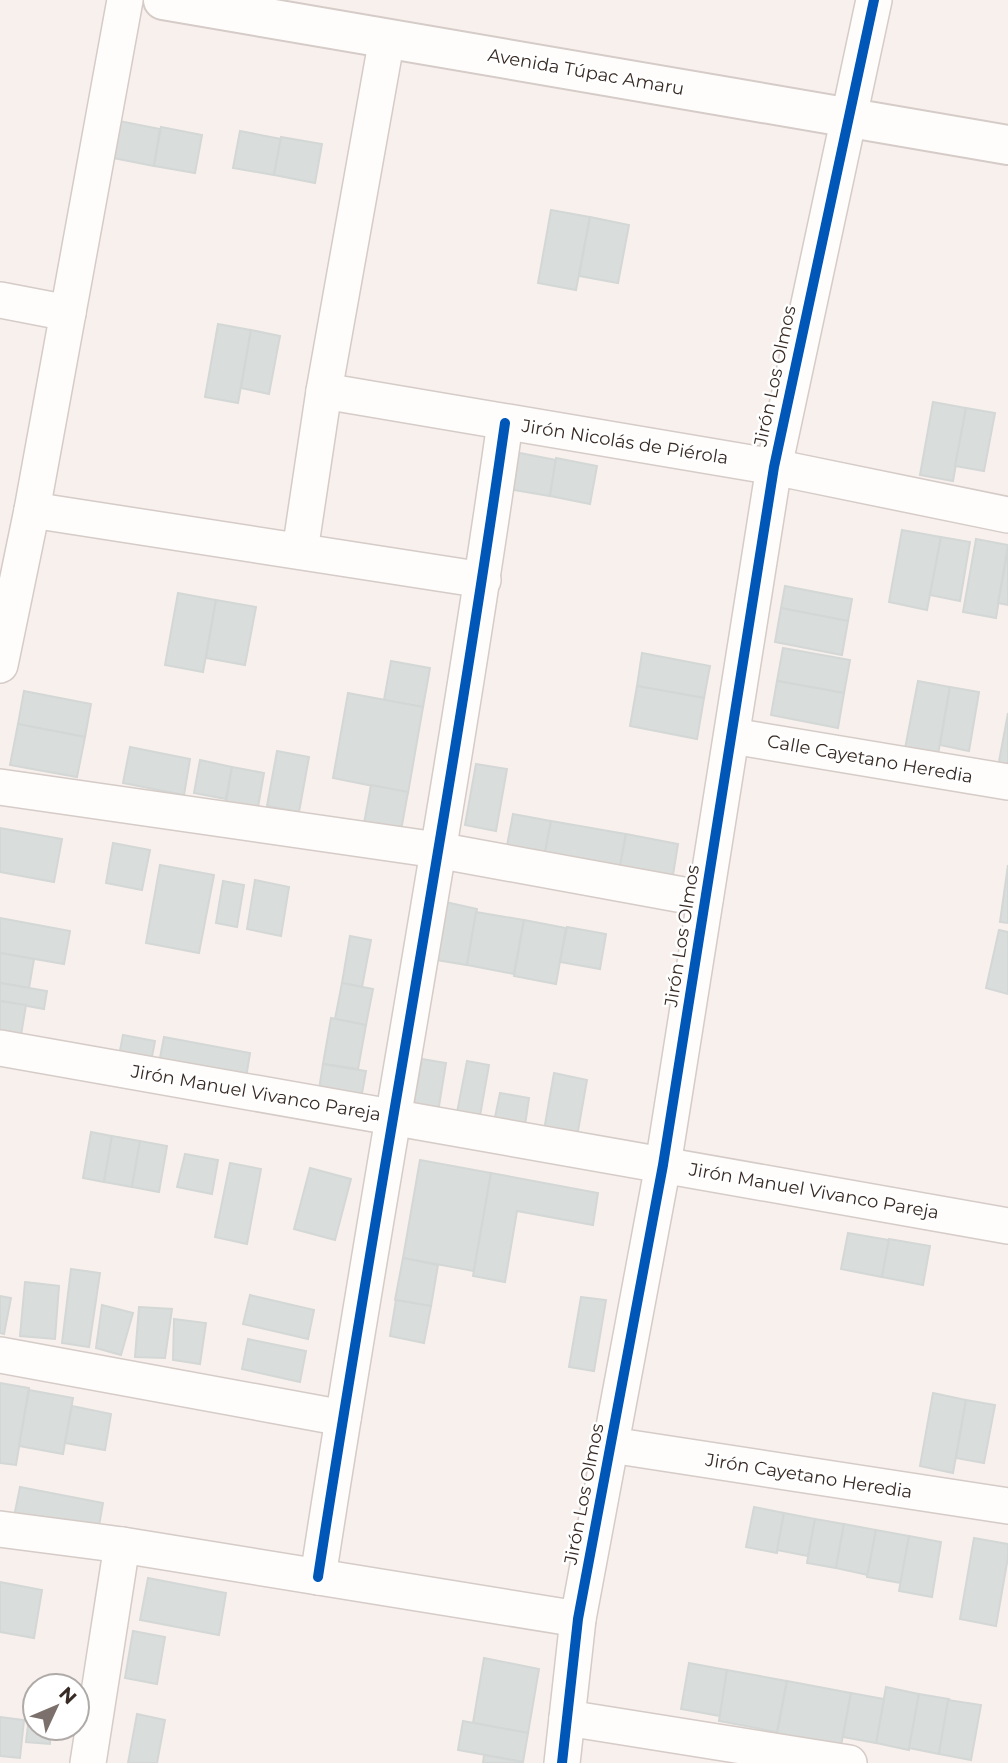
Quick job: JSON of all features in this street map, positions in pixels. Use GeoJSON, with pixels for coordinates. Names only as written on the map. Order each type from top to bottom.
{"type":"FeatureCollection","features":[{"type":"Feature","properties":{"kind":"main road","name":"Avenida Túpac Amaru"},"geometry":{"type":"LineString","coordinates":[[163,0],[290,11],[387,38],[1008,145]]}},
{"type":"Feature","properties":{"kind":"street"},"geometry":{"type":"LineString","coordinates":[[0,665],[32,510],[125,0]]}},
{"type":"Feature","properties":{"kind":"street","name":"Jirón Los Olmos"},"geometry":{"type":"LineString","coordinates":[[562,1763],[578,1619],[663,1165],[774,467],[874,0]]}},
{"type":"Feature","properties":{"kind":"street"},"geometry":{"type":"LineString","coordinates":[[300,551],[324,391],[387,38]]}},
{"type":"Feature","properties":{"kind":"street"},"geometry":{"type":"LineString","coordinates":[[0,300],[68,313]]}},
{"type":"Feature","properties":{"kind":"street","name":"Jirón Nicolás de Piérola"},"geometry":{"type":"LineString","coordinates":[[324,391],[774,467],[1008,515]]}},
{"type":"Feature","properties":{"kind":"street"},"geometry":{"type":"LineString","coordinates":[[318,1577],[342,1418],[395,1118],[483,580],[505,423]]}},
{"type":"Feature","properties":{"kind":"street"},"geometry":{"type":"LineString","coordinates":[[32,510],[483,580]]}},
{"type":"Feature","properties":{"kind":"street","name":"Calle Cayetano Heredia"},"geometry":{"type":"LineString","coordinates":[[732,736],[1008,782]]}},
{"type":"Feature","properties":{"kind":"street"},"geometry":{"type":"LineString","coordinates":[[0,787],[437,850],[705,899]]}},
{"type":"Feature","properties":{"kind":"street","name":"Jirón Manuel Vivanco Pareja"},"geometry":{"type":"LineString","coordinates":[[0,1048],[1008,1226]]}},
{"type":"Feature","properties":{"kind":"street"},"geometry":{"type":"LineString","coordinates":[[0,1355],[342,1418]]}},
{"type":"Feature","properties":{"kind":"street","name":"Jirón Cayetano Heredia"},"geometry":{"type":"LineString","coordinates":[[611,1445],[1008,1506]]}},
{"type":"Feature","properties":{"kind":"street"},"geometry":{"type":"LineString","coordinates":[[0,1529],[122,1545],[578,1619]]}},
{"type":"Feature","properties":{"kind":"street"},"geometry":{"type":"LineString","coordinates":[[88,1763],[122,1545]]}},
{"type":"Feature","properties":{"kind":"street"},"geometry":{"type":"LineString","coordinates":[[567,1718],[849,1763]]}},
{"type":"Feature","properties":{"kind":"building"},"geometry":{"type":"Polygon","coordinates":[[[119,121],[160,129],[154,166],[113,158],[119,121]]]}},
{"type":"Feature","properties":{"kind":"building"},"geometry":{"type":"Polygon","coordinates":[[[161,127],[202,135],[195,173],[154,166],[161,127]]]}},
{"type":"Feature","properties":{"kind":"building"},"geometry":{"type":"Polygon","coordinates":[[[240,131],[281,139],[274,175],[233,168],[240,131]]]}},
{"type":"Feature","properties":{"kind":"building"},"geometry":{"type":"Polygon","coordinates":[[[281,137],[322,144],[315,183],[274,175],[281,137]]]}},
{"type":"Feature","properties":{"kind":"building"},"geometry":{"type":"Polygon","coordinates":[[[551,210],[590,217],[576,290],[538,283],[551,210]]]}},
{"type":"Feature","properties":{"kind":"building"},"geometry":{"type":"Polygon","coordinates":[[[590,217],[629,225],[618,283],[579,276],[590,217]]]}},
{"type":"Feature","properties":{"kind":"building"},"geometry":{"type":"Polygon","coordinates":[[[218,324],[251,330],[238,403],[205,397],[218,324]]]}},
{"type":"Feature","properties":{"kind":"building"},"geometry":{"type":"Polygon","coordinates":[[[251,330],[280,336],[269,394],[241,388],[251,330]]]}},
{"type":"Feature","properties":{"kind":"building"},"geometry":{"type":"Polygon","coordinates":[[[933,402],[966,408],[953,481],[920,475],[933,402]]]}},
{"type":"Feature","properties":{"kind":"building"},"geometry":{"type":"Polygon","coordinates":[[[966,408],[995,413],[984,471],[955,466],[966,408]]]}},
{"type":"Feature","properties":{"kind":"building"},"geometry":{"type":"Polygon","coordinates":[[[515,452],[556,460],[550,496],[508,489],[515,452]]]}},
{"type":"Feature","properties":{"kind":"building"},"geometry":{"type":"Polygon","coordinates":[[[556,458],[597,466],[590,504],[550,496],[556,458]]]}},
{"type":"Feature","properties":{"kind":"building"},"geometry":{"type":"Polygon","coordinates":[[[902,530],[941,537],[927,610],[889,602],[902,530]]]}},
{"type":"Feature","properties":{"kind":"building"},"geometry":{"type":"Polygon","coordinates":[[[941,537],[970,542],[960,601],[930,595],[941,537]]]}},
{"type":"Feature","properties":{"kind":"building"},"geometry":{"type":"Polygon","coordinates":[[[976,539],[1008,545],[996,618],[963,612],[976,539]]]}},
{"type":"Feature","properties":{"kind":"building"},"geometry":{"type":"Polygon","coordinates":[[[1008,550],[1008,605],[998,603],[1008,550]]]}},
{"type":"Feature","properties":{"kind":"building"},"geometry":{"type":"Polygon","coordinates":[[[785,586],[852,599],[848,621],[781,608],[785,586]]]}},
{"type":"Feature","properties":{"kind":"building"},"geometry":{"type":"Polygon","coordinates":[[[178,593],[216,600],[203,672],[165,665],[178,593]]]}},
{"type":"Feature","properties":{"kind":"building"},"geometry":{"type":"Polygon","coordinates":[[[216,600],[256,607],[245,665],[206,658],[216,600]]]}},
{"type":"Feature","properties":{"kind":"building"},"geometry":{"type":"Polygon","coordinates":[[[781,608],[848,621],[842,655],[775,642],[781,608]]]}},
{"type":"Feature","properties":{"kind":"building"},"geometry":{"type":"Polygon","coordinates":[[[783,648],[850,660],[844,693],[777,681],[783,648]]]}},
{"type":"Feature","properties":{"kind":"building"},"geometry":{"type":"Polygon","coordinates":[[[642,653],[710,666],[704,698],[637,686],[642,653]]]}},
{"type":"Feature","properties":{"kind":"building"},"geometry":{"type":"Polygon","coordinates":[[[391,661],[430,668],[423,707],[384,700],[391,661]]]}},
{"type":"Feature","properties":{"kind":"building"},"geometry":{"type":"Polygon","coordinates":[[[777,681],[844,693],[838,728],[771,715],[777,681]]]}},
{"type":"Feature","properties":{"kind":"building"},"geometry":{"type":"Polygon","coordinates":[[[918,681],[950,687],[937,760],[904,754],[918,681]]]}},
{"type":"Feature","properties":{"kind":"building"},"geometry":{"type":"Polygon","coordinates":[[[637,686],[704,698],[697,739],[630,726],[637,686]]]}},
{"type":"Feature","properties":{"kind":"building"},"geometry":{"type":"Polygon","coordinates":[[[950,687],[979,692],[969,751],[940,745],[950,687]]]}},
{"type":"Feature","properties":{"kind":"building"},"geometry":{"type":"Polygon","coordinates":[[[24,691],[91,704],[85,737],[18,724],[24,691]]]}},
{"type":"Feature","properties":{"kind":"building"},"geometry":{"type":"Polygon","coordinates":[[[348,693],[423,707],[408,793],[333,778],[348,693]]]}},
{"type":"Feature","properties":{"kind":"building"},"geometry":{"type":"Polygon","coordinates":[[[1008,713],[1008,769],[998,767],[1008,713]]]}},
{"type":"Feature","properties":{"kind":"building"},"geometry":{"type":"Polygon","coordinates":[[[18,724],[85,737],[77,777],[10,765],[18,724]]]}},
{"type":"Feature","properties":{"kind":"building"},"geometry":{"type":"Polygon","coordinates":[[[130,747],[190,759],[184,795],[123,783],[130,747]]]}},
{"type":"Feature","properties":{"kind":"building"},"geometry":{"type":"Polygon","coordinates":[[[277,751],[309,757],[299,812],[267,806],[277,751]]]}},
{"type":"Feature","properties":{"kind":"building"},"geometry":{"type":"Polygon","coordinates":[[[200,760],[232,767],[226,799],[194,793],[200,760]]]}},
{"type":"Feature","properties":{"kind":"building"},"geometry":{"type":"Polygon","coordinates":[[[476,764],[507,769],[496,831],[465,825],[476,764]]]}},
{"type":"Feature","properties":{"kind":"building"},"geometry":{"type":"Polygon","coordinates":[[[232,767],[264,773],[258,807],[226,802],[232,767]]]}},
{"type":"Feature","properties":{"kind":"building"},"geometry":{"type":"Polygon","coordinates":[[[371,785],[408,792],[400,836],[363,829],[371,785]]]}},
{"type":"Feature","properties":{"kind":"building"},"geometry":{"type":"Polygon","coordinates":[[[513,814],[551,821],[544,858],[506,851],[513,814]]]}},
{"type":"Feature","properties":{"kind":"building"},"geometry":{"type":"Polygon","coordinates":[[[551,821],[626,834],[619,872],[544,858],[551,821]]]}},
{"type":"Feature","properties":{"kind":"building"},"geometry":{"type":"Polygon","coordinates":[[[0,828],[62,839],[54,882],[0,872],[0,828]]]}},
{"type":"Feature","properties":{"kind":"building"},"geometry":{"type":"Polygon","coordinates":[[[626,834],[678,844],[672,881],[619,872],[626,834]]]}},
{"type":"Feature","properties":{"kind":"building"},"geometry":{"type":"Polygon","coordinates":[[[113,843],[150,850],[142,890],[106,883],[113,843]]]}},
{"type":"Feature","properties":{"kind":"building"},"geometry":{"type":"Polygon","coordinates":[[[160,865],[214,875],[199,953],[146,943],[160,865]]]}},
{"type":"Feature","properties":{"kind":"building"},"geometry":{"type":"Polygon","coordinates":[[[1008,865],[1008,923],[1000,922],[1008,865]]]}},
{"type":"Feature","properties":{"kind":"building"},"geometry":{"type":"Polygon","coordinates":[[[255,880],[289,887],[281,936],[247,929],[255,880]]]}},
{"type":"Feature","properties":{"kind":"building"},"geometry":{"type":"Polygon","coordinates":[[[223,881],[244,885],[237,927],[216,923],[223,881]]]}},
{"type":"Feature","properties":{"kind":"building"},"geometry":{"type":"Polygon","coordinates":[[[441,901],[477,909],[467,965],[430,959],[441,901]]]}},
{"type":"Feature","properties":{"kind":"building"},"geometry":{"type":"Polygon","coordinates":[[[476,912],[524,920],[514,974],[467,965],[476,912]]]}},
{"type":"Feature","properties":{"kind":"building"},"geometry":{"type":"Polygon","coordinates":[[[0,918],[70,931],[64,964],[0,953],[0,918]]]}},
{"type":"Feature","properties":{"kind":"building"},"geometry":{"type":"Polygon","coordinates":[[[524,920],[566,928],[556,984],[514,976],[524,920]]]}},
{"type":"Feature","properties":{"kind":"building"},"geometry":{"type":"Polygon","coordinates":[[[567,927],[606,934],[600,969],[560,962],[567,927]]]}},
{"type":"Feature","properties":{"kind":"building"},"geometry":{"type":"Polygon","coordinates":[[[999,930],[1008,932],[1008,994],[986,988],[999,930]]]}},
{"type":"Feature","properties":{"kind":"building"},"geometry":{"type":"Polygon","coordinates":[[[350,936],[371,940],[362,987],[342,983],[350,936]]]}},
{"type":"Feature","properties":{"kind":"building"},"geometry":{"type":"Polygon","coordinates":[[[0,953],[34,959],[29,988],[0,983],[0,953]]]}},
{"type":"Feature","properties":{"kind":"building"},"geometry":{"type":"Polygon","coordinates":[[[0,983],[47,991],[44,1009],[0,1001],[0,983]]]}},
{"type":"Feature","properties":{"kind":"building"},"geometry":{"type":"Polygon","coordinates":[[[342,983],[373,989],[366,1025],[335,1019],[342,983]]]}},
{"type":"Feature","properties":{"kind":"building"},"geometry":{"type":"Polygon","coordinates":[[[0,1001],[26,1005],[20,1041],[0,1037],[0,1001]]]}},
{"type":"Feature","properties":{"kind":"building"},"geometry":{"type":"Polygon","coordinates":[[[331,1018],[366,1025],[358,1069],[323,1064],[331,1018]]]}},
{"type":"Feature","properties":{"kind":"building"},"geometry":{"type":"Polygon","coordinates":[[[123,1035],[155,1041],[150,1067],[118,1061],[123,1035]]]}},
{"type":"Feature","properties":{"kind":"building"},"geometry":{"type":"Polygon","coordinates":[[[164,1037],[250,1053],[246,1078],[159,1063],[164,1037]]]}},
{"type":"Feature","properties":{"kind":"building"},"geometry":{"type":"Polygon","coordinates":[[[422,1059],[446,1063],[438,1112],[413,1108],[422,1059]]]}},
{"type":"Feature","properties":{"kind":"building"},"geometry":{"type":"Polygon","coordinates":[[[467,1061],[489,1065],[478,1127],[455,1123],[467,1061]]]}},
{"type":"Feature","properties":{"kind":"building"},"geometry":{"type":"Polygon","coordinates":[[[323,1064],[366,1071],[359,1110],[317,1102],[323,1064]]]}},
{"type":"Feature","properties":{"kind":"building"},"geometry":{"type":"Polygon","coordinates":[[[554,1073],[587,1080],[576,1142],[543,1136],[554,1073]]]}},
{"type":"Feature","properties":{"kind":"building"},"geometry":{"type":"Polygon","coordinates":[[[500,1093],[529,1098],[524,1132],[493,1127],[500,1093]]]}},
{"type":"Feature","properties":{"kind":"building"},"geometry":{"type":"Polygon","coordinates":[[[91,1132],[112,1136],[104,1182],[83,1178],[91,1132]]]}},
{"type":"Feature","properties":{"kind":"building"},"geometry":{"type":"Polygon","coordinates":[[[112,1136],[140,1141],[132,1187],[104,1182],[112,1136]]]}},
{"type":"Feature","properties":{"kind":"building"},"geometry":{"type":"Polygon","coordinates":[[[140,1141],[167,1146],[159,1192],[132,1187],[140,1141]]]}},
{"type":"Feature","properties":{"kind":"building"},"geometry":{"type":"Polygon","coordinates":[[[185,1154],[218,1160],[212,1194],[177,1187],[185,1154]]]}},
{"type":"Feature","properties":{"kind":"building"},"geometry":{"type":"Polygon","coordinates":[[[420,1160],[491,1173],[474,1271],[403,1258],[420,1160]]]}},
{"type":"Feature","properties":{"kind":"building"},"geometry":{"type":"Polygon","coordinates":[[[230,1163],[261,1169],[247,1244],[215,1237],[230,1163]]]}},
{"type":"Feature","properties":{"kind":"building"},"geometry":{"type":"Polygon","coordinates":[[[310,1168],[351,1179],[335,1240],[294,1229],[310,1168]]]}},
{"type":"Feature","properties":{"kind":"building"},"geometry":{"type":"Polygon","coordinates":[[[491,1173],[598,1193],[593,1225],[517,1211],[505,1282],[473,1276],[491,1173]]]}},
{"type":"Feature","properties":{"kind":"building"},"geometry":{"type":"Polygon","coordinates":[[[848,1233],[889,1240],[882,1277],[841,1269],[848,1233]]]}},
{"type":"Feature","properties":{"kind":"building"},"geometry":{"type":"Polygon","coordinates":[[[889,1239],[930,1246],[923,1285],[882,1277],[889,1239]]]}},
{"type":"Feature","properties":{"kind":"building"},"geometry":{"type":"Polygon","coordinates":[[[403,1258],[438,1265],[431,1306],[395,1300],[403,1258]]]}},
{"type":"Feature","properties":{"kind":"building"},"geometry":{"type":"Polygon","coordinates":[[[71,1269],[100,1273],[89,1347],[62,1343],[71,1269]]]}},
{"type":"Feature","properties":{"kind":"building"},"geometry":{"type":"Polygon","coordinates":[[[25,1282],[59,1286],[55,1339],[20,1336],[25,1282]]]}},
{"type":"Feature","properties":{"kind":"building"},"geometry":{"type":"Polygon","coordinates":[[[250,1295],[314,1310],[308,1339],[243,1324],[250,1295]]]}},
{"type":"Feature","properties":{"kind":"building"},"geometry":{"type":"Polygon","coordinates":[[[0,1296],[11,1298],[4,1334],[0,1333],[0,1296]]]}},
{"type":"Feature","properties":{"kind":"building"},"geometry":{"type":"Polygon","coordinates":[[[581,1297],[606,1300],[594,1371],[569,1367],[581,1297]]]}},
{"type":"Feature","properties":{"kind":"building"},"geometry":{"type":"Polygon","coordinates":[[[396,1300],[431,1306],[424,1343],[390,1336],[396,1300]]]}},
{"type":"Feature","properties":{"kind":"building"},"geometry":{"type":"Polygon","coordinates":[[[102,1305],[133,1313],[121,1355],[96,1348],[102,1305]]]}},
{"type":"Feature","properties":{"kind":"building"},"geometry":{"type":"Polygon","coordinates":[[[139,1307],[172,1309],[165,1358],[135,1357],[139,1307]]]}},
{"type":"Feature","properties":{"kind":"building"},"geometry":{"type":"Polygon","coordinates":[[[174,1319],[206,1323],[200,1364],[173,1360],[174,1319]]]}},
{"type":"Feature","properties":{"kind":"building"},"geometry":{"type":"Polygon","coordinates":[[[248,1339],[306,1351],[300,1382],[242,1369],[248,1339]]]}},
{"type":"Feature","properties":{"kind":"building"},"geometry":{"type":"Polygon","coordinates":[[[0,1383],[29,1388],[16,1465],[0,1463],[0,1383]]]}},
{"type":"Feature","properties":{"kind":"building"},"geometry":{"type":"Polygon","coordinates":[[[29,1390],[73,1398],[63,1454],[19,1446],[29,1390]]]}},
{"type":"Feature","properties":{"kind":"building"},"geometry":{"type":"Polygon","coordinates":[[[933,1393],[966,1400],[953,1473],[920,1466],[933,1393]]]}},
{"type":"Feature","properties":{"kind":"building"},"geometry":{"type":"Polygon","coordinates":[[[966,1400],[995,1405],[984,1463],[956,1458],[966,1400]]]}},
{"type":"Feature","properties":{"kind":"building"},"geometry":{"type":"Polygon","coordinates":[[[72,1406],[111,1414],[105,1450],[65,1443],[72,1406]]]}},
{"type":"Feature","properties":{"kind":"building"},"geometry":{"type":"Polygon","coordinates":[[[20,1487],[103,1503],[97,1537],[13,1522],[20,1487]]]}},
{"type":"Feature","properties":{"kind":"building"},"geometry":{"type":"Polygon","coordinates":[[[754,1507],[784,1513],[777,1553],[746,1547],[754,1507]]]}},
{"type":"Feature","properties":{"kind":"building"},"geometry":{"type":"Polygon","coordinates":[[[784,1513],[815,1519],[808,1556],[777,1550],[784,1513]]]}},
{"type":"Feature","properties":{"kind":"building"},"geometry":{"type":"Polygon","coordinates":[[[815,1519],[844,1524],[836,1568],[807,1563],[815,1519]]]}},
{"type":"Feature","properties":{"kind":"building"},"geometry":{"type":"Polygon","coordinates":[[[844,1524],[876,1530],[868,1575],[836,1568],[844,1524]]]}},
{"type":"Feature","properties":{"kind":"building"},"geometry":{"type":"Polygon","coordinates":[[[876,1530],[909,1536],[901,1583],[867,1577],[876,1530]]]}},
{"type":"Feature","properties":{"kind":"building"},"geometry":{"type":"Polygon","coordinates":[[[909,1536],[941,1542],[932,1597],[899,1591],[909,1536]]]}},
{"type":"Feature","properties":{"kind":"building"},"geometry":{"type":"Polygon","coordinates":[[[974,1538],[1008,1544],[996,1626],[960,1619],[974,1538]]]}},
{"type":"Feature","properties":{"kind":"building"},"geometry":{"type":"Polygon","coordinates":[[[148,1578],[226,1593],[219,1635],[140,1620],[148,1578]]]}},
{"type":"Feature","properties":{"kind":"building"},"geometry":{"type":"Polygon","coordinates":[[[0,1582],[42,1590],[34,1638],[0,1632],[0,1582]]]}},
{"type":"Feature","properties":{"kind":"building"},"geometry":{"type":"Polygon","coordinates":[[[133,1631],[165,1637],[157,1684],[125,1678],[133,1631]]]}},
{"type":"Feature","properties":{"kind":"building"},"geometry":{"type":"Polygon","coordinates":[[[484,1658],[539,1669],[528,1733],[473,1723],[484,1658]]]}},
{"type":"Feature","properties":{"kind":"building"},"geometry":{"type":"Polygon","coordinates":[[[689,1663],[727,1670],[720,1716],[681,1709],[689,1663]]]}},
{"type":"Feature","properties":{"kind":"building"},"geometry":{"type":"Polygon","coordinates":[[[727,1670],[787,1681],[777,1732],[719,1721],[727,1670]]]}},
{"type":"Feature","properties":{"kind":"building"},"geometry":{"type":"Polygon","coordinates":[[[787,1681],[851,1693],[841,1746],[777,1734],[787,1681]]]}},
{"type":"Feature","properties":{"kind":"building"},"geometry":{"type":"Polygon","coordinates":[[[886,1687],[919,1694],[909,1750],[876,1743],[886,1687]]]}},
{"type":"Feature","properties":{"kind":"building"},"geometry":{"type":"Polygon","coordinates":[[[851,1693],[884,1699],[876,1743],[843,1737],[851,1693]]]}},
{"type":"Feature","properties":{"kind":"building"},"geometry":{"type":"Polygon","coordinates":[[[919,1694],[949,1699],[939,1754],[909,1748],[919,1694]]]}},
{"type":"Feature","properties":{"kind":"building"},"geometry":{"type":"Polygon","coordinates":[[[948,1700],[981,1705],[971,1760],[939,1754],[948,1700]]]}},
{"type":"Feature","properties":{"kind":"building"},"geometry":{"type":"Polygon","coordinates":[[[137,1714],[165,1720],[157,1763],[128,1763],[137,1714]]]}},
{"type":"Feature","properties":{"kind":"building"},"geometry":{"type":"Polygon","coordinates":[[[0,1717],[21,1720],[20,1758],[0,1756],[0,1717]]]}},
{"type":"Feature","properties":{"kind":"building"},"geometry":{"type":"Polygon","coordinates":[[[463,1721],[528,1733],[523,1762],[458,1750],[463,1721]]]}},
{"type":"Feature","properties":{"kind":"building"},"geometry":{"type":"Polygon","coordinates":[[[484,1755],[523,1762],[523,1763],[483,1763],[484,1755]]]}},
{"type":"Feature","properties":{"kind":"cycle path"},"geometry":{"type":"LineString","coordinates":[[562,1763],[578,1619],[663,1165],[774,467],[874,0]]}},
{"type":"Feature","properties":{"kind":"cycle path"},"geometry":{"type":"LineString","coordinates":[[318,1577],[461,712],[505,423]]}}]}
